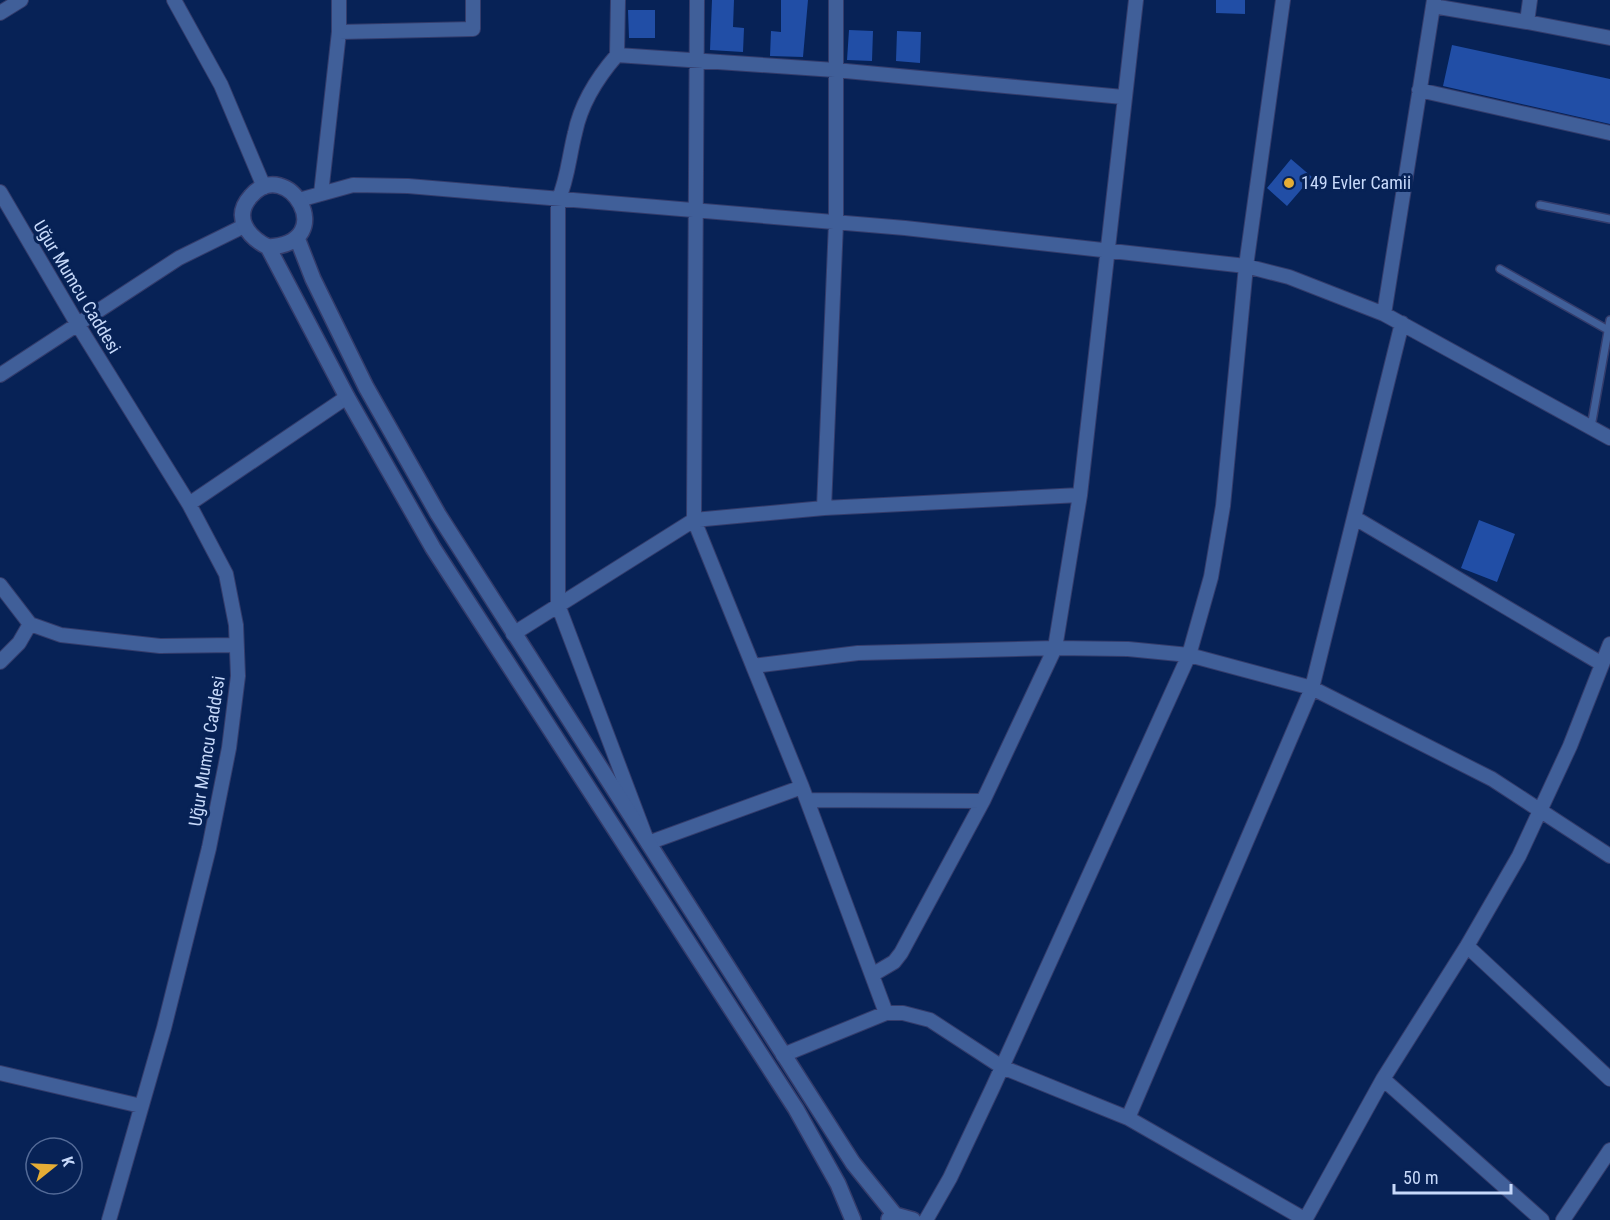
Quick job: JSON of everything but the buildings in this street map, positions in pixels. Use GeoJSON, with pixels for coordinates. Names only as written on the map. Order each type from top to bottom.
{"type":"FeatureCollection","features":[{"type":"Feature","properties":{"kind":"street"},"geometry":{"type":"LineString","coordinates":[[0,13],[21,0]]}},
{"type":"Feature","properties":{"kind":"street"},"geometry":{"type":"LineString","coordinates":[[174,0],[221,85],[264,187]]}},
{"type":"Feature","properties":{"kind":"street"},"geometry":{"type":"LineString","coordinates":[[321,194],[339,32],[339,0]]}},
{"type":"Feature","properties":{"kind":"street"},"geometry":{"type":"LineString","coordinates":[[339,32],[472,29],[473,0]]}},
{"type":"Feature","properties":{"kind":"street"},"geometry":{"type":"LineString","coordinates":[[618,0],[617,55],[596,83],[580,115],[566,181],[558,201],[558,604],[648,843]]}},
{"type":"Feature","properties":{"kind":"street"},"geometry":{"type":"LineString","coordinates":[[697,0],[693,520],[804,793],[886,1013]]}},
{"type":"Feature","properties":{"kind":"street"},"geometry":{"type":"LineString","coordinates":[[824,508],[836,224],[836,0]]}},
{"type":"Feature","properties":{"kind":"street"},"geometry":{"type":"LineString","coordinates":[[872,975],[894,962],[901,953],[983,801],[1055,648],[1080,495],[1123,98],[1136,0]]}},
{"type":"Feature","properties":{"kind":"street"},"geometry":{"type":"LineString","coordinates":[[926,1220],[950,1178],[1189,655],[1211,577],[1223,506],[1246,266],[1283,0]]}},
{"type":"Feature","properties":{"kind":"street"},"geometry":{"type":"LineString","coordinates":[[1527,22],[1530,0]]}},
{"type":"Feature","properties":{"kind":"street"},"geometry":{"type":"LineString","coordinates":[[1384,314],[1433,3],[1610,38]]}},
{"type":"Feature","properties":{"kind":"street"},"geometry":{"type":"LineString","coordinates":[[617,55],[835,70],[1123,98]]}},
{"type":"Feature","properties":{"kind":"street"},"geometry":{"type":"LineString","coordinates":[[1419,90],[1610,133]]}},
{"type":"Feature","properties":{"kind":"street"},"geometry":{"type":"LineString","coordinates":[[299,200],[353,185],[408,186],[558,201],[694,208],[836,224],[905,228],[1246,266],[1289,278],[1384,314],[1610,438]]}},
{"type":"Feature","properties":{"kind":"street"},"geometry":{"type":"LineString","coordinates":[[280,186],[295,193],[299,200],[303,207],[304,223],[297,237],[284,246],[268,247],[253,240],[244,226],[244,210],[251,195],[264,187],[280,186]]}},
{"type":"Feature","properties":{"kind":"street","name":"Uğur Mumcu Caddesi"},"geometry":{"type":"LineString","coordinates":[[0,192],[78,325],[189,504],[226,574],[236,625],[238,676],[229,748],[210,848],[164,1028],[109,1220]]}},
{"type":"Feature","properties":{"kind":"street"},"geometry":{"type":"LineString","coordinates":[[0,375],[179,258],[244,226]]}},
{"type":"Feature","properties":{"kind":"street"},"geometry":{"type":"LineString","coordinates":[[297,237],[313,279],[366,387],[438,514],[513,634],[853,1162],[891,1217],[913,1220]]}},
{"type":"Feature","properties":{"kind":"street"},"geometry":{"type":"LineString","coordinates":[[268,247],[347,397],[433,548],[796,1109],[838,1184],[854,1220]]}},
{"type":"Feature","properties":{"kind":"street"},"geometry":{"type":"LineString","coordinates":[[1128,1118],[1312,688],[1402,323]]}},
{"type":"Feature","properties":{"kind":"street"},"geometry":{"type":"LineString","coordinates":[[189,504],[347,397]]}},
{"type":"Feature","properties":{"kind":"street"},"geometry":{"type":"LineString","coordinates":[[513,634],[693,520],[824,508],[1080,495]]}},
{"type":"Feature","properties":{"kind":"street"},"geometry":{"type":"LineString","coordinates":[[1355,518],[1602,664]]}},
{"type":"Feature","properties":{"kind":"street"},"geometry":{"type":"LineString","coordinates":[[0,585],[30,624],[60,635],[160,646],[236,645]]}},
{"type":"Feature","properties":{"kind":"street"},"geometry":{"type":"LineString","coordinates":[[0,662],[19,643],[30,624]]}},
{"type":"Feature","properties":{"kind":"street"},"geometry":{"type":"LineString","coordinates":[[783,1055],[886,1013],[903,1013],[930,1020],[1002,1066],[1128,1118],[1306,1220],[1383,1079],[1467,946],[1541,810],[1610,644]]}},
{"type":"Feature","properties":{"kind":"street"},"geometry":{"type":"LineString","coordinates":[[753,666],[858,653],[1055,648],[1128,649],[1189,655],[1312,688],[1458,760],[1541,810],[1610,856]]}},
{"type":"Feature","properties":{"kind":"street"},"geometry":{"type":"LineString","coordinates":[[648,843],[804,793],[983,801]]}},
{"type":"Feature","properties":{"kind":"street"},"geometry":{"type":"LineString","coordinates":[[1467,946],[1610,1079]]}},
{"type":"Feature","properties":{"kind":"street"},"geometry":{"type":"LineString","coordinates":[[0,1073],[141,1106]]}},
{"type":"Feature","properties":{"kind":"street"},"geometry":{"type":"LineString","coordinates":[[1383,1079],[1542,1220]]}},
{"type":"Feature","properties":{"kind":"street"},"geometry":{"type":"LineString","coordinates":[[1563,1220],[1610,1150]]}},
{"type":"Feature","properties":{"kind":"lane"},"geometry":{"type":"LineString","coordinates":[[1540,205],[1610,219]]}},
{"type":"Feature","properties":{"kind":"lane"},"geometry":{"type":"LineString","coordinates":[[1500,269],[1608,330]]}},
{"type":"Feature","properties":{"kind":"lane"},"geometry":{"type":"LineString","coordinates":[[1591,428],[1610,320]]}},
{"type":"Feature","properties":{"kind":"place","name":"149 Evler Camii"},"geometry":{"type":"Point","coordinates":[1289,183]}}]}
